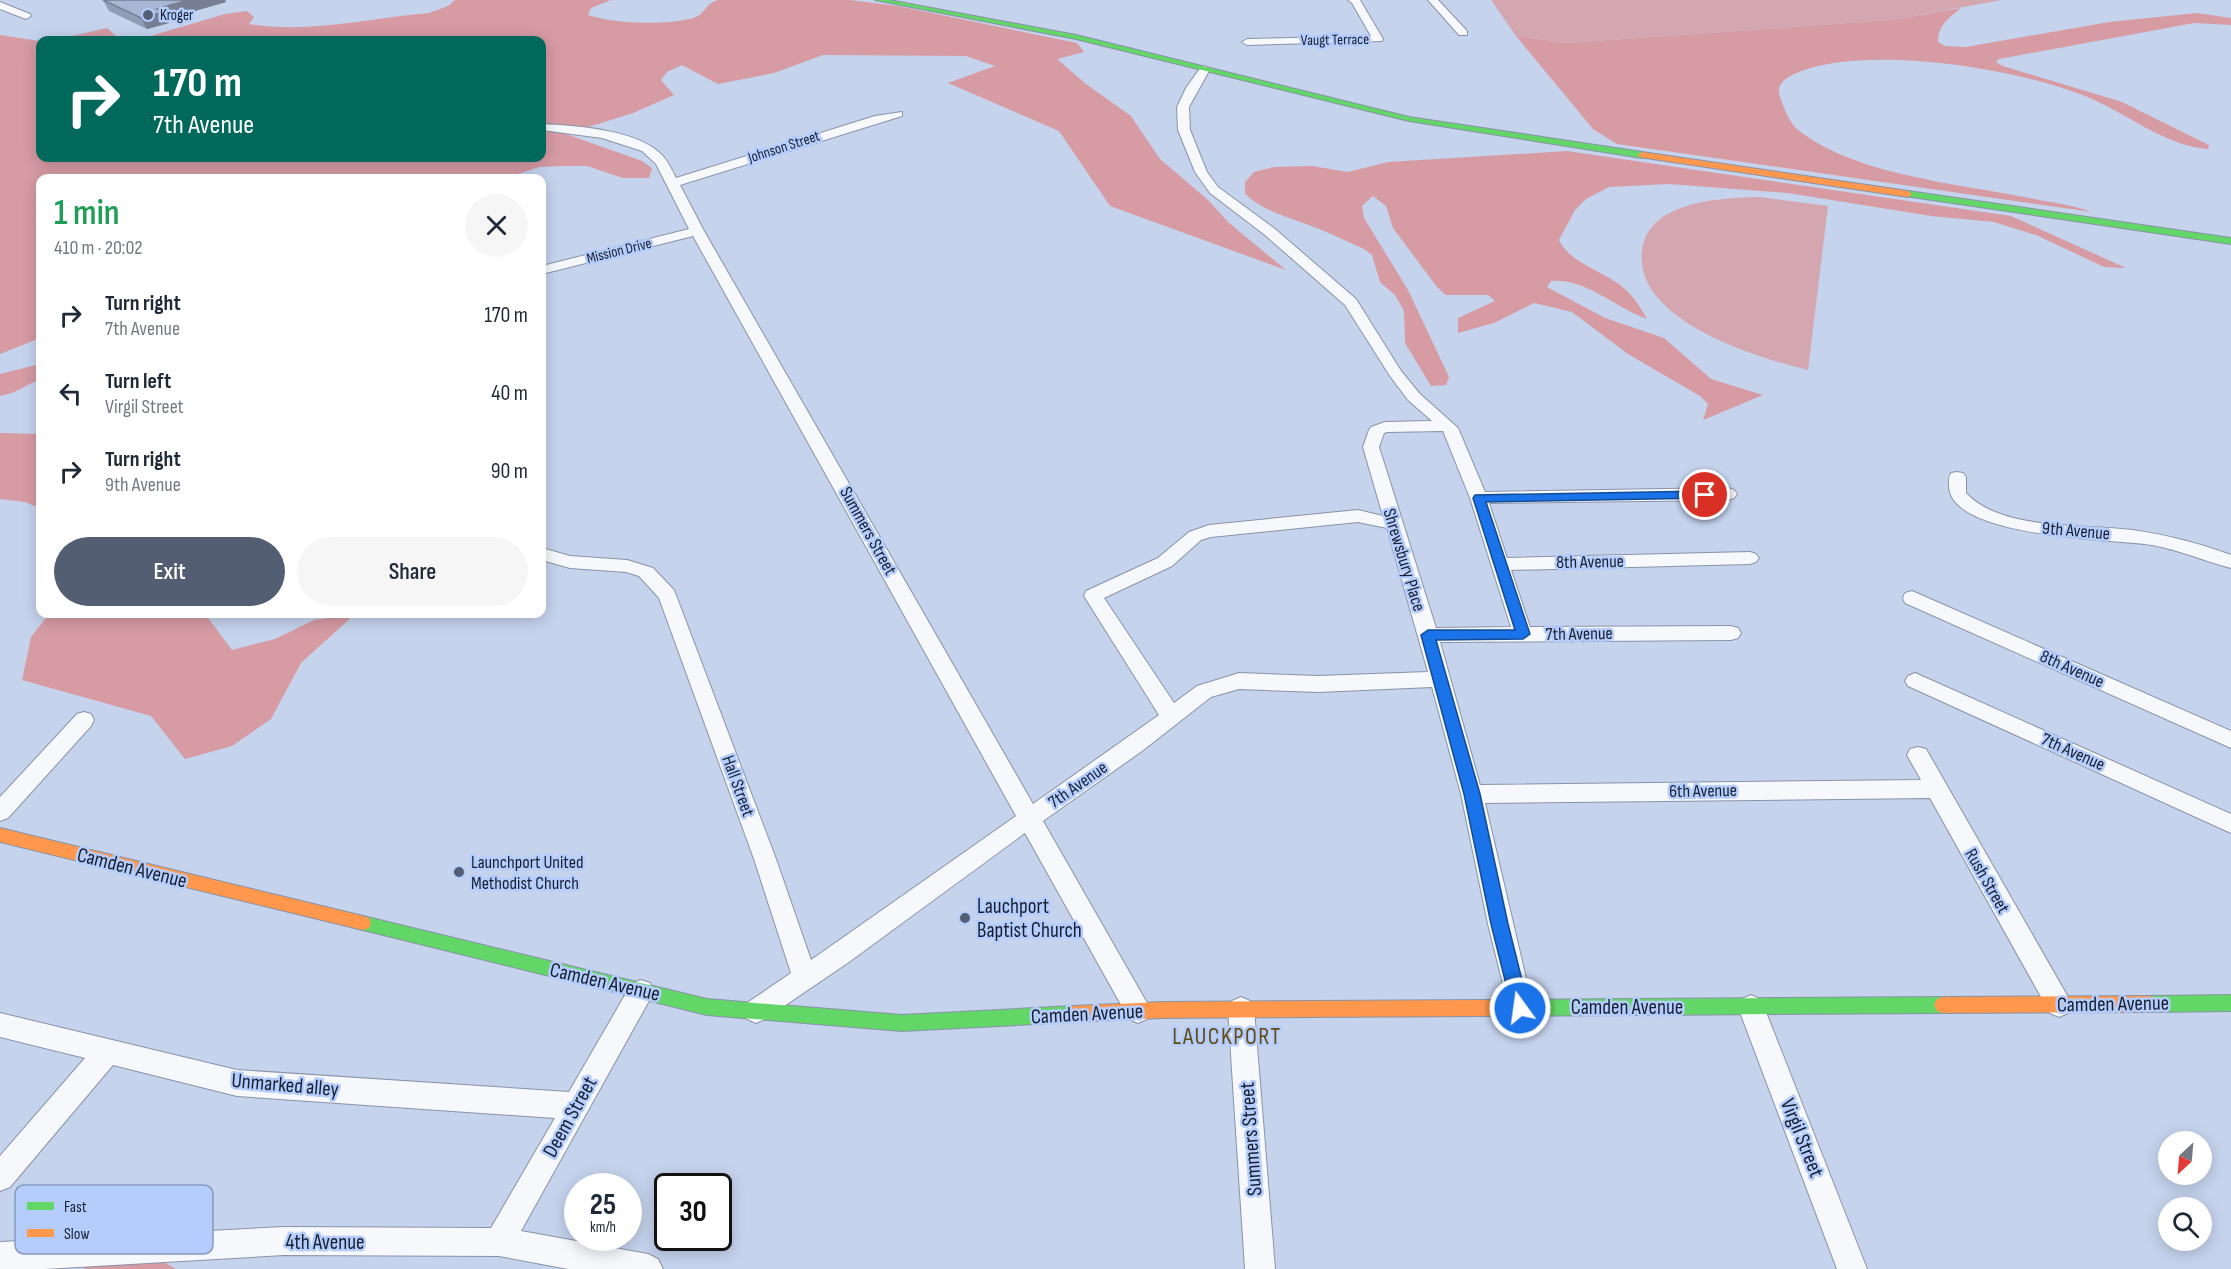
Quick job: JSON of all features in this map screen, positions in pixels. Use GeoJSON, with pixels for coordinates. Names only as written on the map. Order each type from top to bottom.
{"type":"FeatureCollection","features":[{"type":"Feature","properties":{"kind":"main road"},"geometry":{"type":"LineString","coordinates":[[878,0],[1076,37],[1341,104],[1443,124],[2231,240]]}},
{"type":"Feature","properties":{"kind":"main road"},"geometry":{"type":"LineString","coordinates":[[2161,231],[2231,246]]}},
{"type":"Feature","properties":{"kind":"main road","name":"Camden Avenue"},"geometry":{"type":"LineString","coordinates":[[0,835],[707,1007],[902,1023],[1138,1011],[1241,1009],[2231,1003]]}},
{"type":"Feature","properties":{"kind":"street"},"geometry":{"type":"LineString","coordinates":[[1433,0],[1463,33],[1474,37]]}},
{"type":"Feature","properties":{"kind":"street","name":"Vaugt Terrace"},"geometry":{"type":"LineString","coordinates":[[1247,42],[1378,39],[1355,1]]}},
{"type":"Feature","properties":{"kind":"street"},"geometry":{"type":"LineString","coordinates":[[0,5],[26,16]]}},
{"type":"Feature","properties":{"kind":"street"},"geometry":{"type":"LineString","coordinates":[[1205,69],[1192,88],[1184,107],[1184,130],[1201,172],[1214,190],[1263,226],[1351,302],[1395,373],[1414,397],[1450,428],[1479,498],[1523,634]]}},
{"type":"Feature","properties":{"kind":"street","name":"Johnson Street"},"geometry":{"type":"LineString","coordinates":[[672,183],[879,117],[898,114]]}},
{"type":"Feature","properties":{"kind":"street","name":"Summers Street"},"geometry":{"type":"LineString","coordinates":[[546,127],[623,140],[646,148],[659,159],[696,231],[1138,1011]]}},
{"type":"Feature","properties":{"kind":"street","name":"Mission Drive"},"geometry":{"type":"LineString","coordinates":[[546,269],[696,231]]}},
{"type":"Feature","properties":{"kind":"street","name":"Shrewsbury Place"},"geometry":{"type":"LineString","coordinates":[[1450,428],[1442,426],[1385,427],[1374,434],[1371,447],[1428,635],[1438,679],[1472,794],[1520,1008]]}},
{"type":"Feature","properties":{"kind":"street","name":"9th Avenue"},"geometry":{"type":"LineString","coordinates":[[1957,477],[1957,493],[1962,501],[1985,516],[2035,528],[2105,533],[2158,540],[2225,559]]}},
{"type":"Feature","properties":{"kind":"street"},"geometry":{"type":"LineString","coordinates":[[1479,498],[1728,494]]}},
{"type":"Feature","properties":{"kind":"street"},"geometry":{"type":"LineString","coordinates":[[1171,717],[1093,596],[1165,562],[1195,536],[1209,531],[1358,516],[1393,524]]}},
{"type":"Feature","properties":{"kind":"street","name":"Hall Street"},"geometry":{"type":"LineString","coordinates":[[546,555],[570,562],[627,566],[646,572],[667,595],[765,859],[805,977]]}},
{"type":"Feature","properties":{"kind":"street","name":"8th Avenue"},"geometry":{"type":"LineString","coordinates":[[1502,564],[1750,558]]}},
{"type":"Feature","properties":{"kind":"street","name":"8th Avenue"},"geometry":{"type":"LineString","coordinates":[[1912,598],[2231,740]]}},
{"type":"Feature","properties":{"kind":"street","name":"7th Avenue"},"geometry":{"type":"LineString","coordinates":[[1428,635],[1731,633]]}},
{"type":"Feature","properties":{"kind":"street","name":"7th Avenue"},"geometry":{"type":"LineString","coordinates":[[756,1011],[1135,745],[1204,691],[1239,681],[1318,684],[1438,679]]}},
{"type":"Feature","properties":{"kind":"street","name":"7th Avenue"},"geometry":{"type":"LineString","coordinates":[[1915,681],[2231,824]]}},
{"type":"Feature","properties":{"kind":"street"},"geometry":{"type":"LineString","coordinates":[[0,812],[84,720]]}},
{"type":"Feature","properties":{"kind":"street","name":"Rush Street"},"geometry":{"type":"LineString","coordinates":[[1918,755],[1935,789],[2059,1005]]}},
{"type":"Feature","properties":{"kind":"street","name":"6th Avenue"},"geometry":{"type":"LineString","coordinates":[[1472,794],[1935,789]]}},
{"type":"Feature","properties":{"kind":"street","name":"Deem Street"},"geometry":{"type":"LineString","coordinates":[[499,1242],[641,991]]}},
{"type":"Feature","properties":{"kind":"street","name":"Virgil Street"},"geometry":{"type":"LineString","coordinates":[[1751,1007],[1852,1269]]}},
{"type":"Feature","properties":{"kind":"street","name":"Summers Street"},"geometry":{"type":"LineString","coordinates":[[1241,1009],[1260,1269]]}},
{"type":"Feature","properties":{"kind":"street","name":"Unmarked alley"},"geometry":{"type":"LineString","coordinates":[[0,1024],[237,1083],[576,1106]]}},
{"type":"Feature","properties":{"kind":"street"},"geometry":{"type":"LineString","coordinates":[[0,1177],[108,1052]]}},
{"type":"Feature","properties":{"kind":"street","name":"4th Avenue"},"geometry":{"type":"LineString","coordinates":[[213,1245],[284,1241],[499,1242],[648,1269]]}},
{"type":"Feature","properties":{"kind":"street","name":"4th Avenue"},"geometry":{"type":"LineString","coordinates":[[0,1257],[53,1254]]}},
{"type":"Feature","properties":{"kind":"shaded area"},"geometry":{"type":"Polygon","coordinates":[[[455,0],[611,0],[591,8],[588,15],[612,20],[657,23],[696,17],[711,3],[718,0],[850,0],[898,6],[1077,43],[1084,52],[1057,59],[1086,84],[1131,116],[1160,159],[1208,200],[1229,223],[1286,270],[1110,206],[1059,131],[948,83],[995,66],[966,56],[823,55],[774,73],[718,84],[682,65],[667,72],[661,80],[674,95],[633,113],[566,134],[642,161],[652,168],[649,178],[623,178],[587,166],[539,167],[518,174],[36,174],[36,340],[0,354],[0,35],[36,40],[36,162],[546,162],[546,36],[151,36],[225,14],[247,11],[254,17],[249,24],[294,27],[429,13],[448,6],[455,0]]]}},
{"type":"Feature","properties":{"kind":"shaded area"},"geometry":{"type":"Polygon","coordinates":[[[1491,0],[2002,0],[1891,20],[1567,43],[1516,36],[1491,0]]]}},
{"type":"Feature","properties":{"kind":"shaded area"},"geometry":{"type":"Polygon","coordinates":[[[1961,8],[1940,31],[1938,42],[1945,46],[1966,47],[2109,22],[2197,13],[2231,18],[2231,25],[2194,23],[1999,59],[1996,62],[2122,102],[2209,145],[2208,149],[2177,142],[2092,99],[2063,88],[1991,70],[1910,60],[1837,62],[1807,69],[1782,82],[1780,97],[1789,119],[1797,129],[1821,145],[1849,158],[1913,176],[2092,212],[1617,144],[1593,129],[1516,36],[1567,43],[1891,20],[1961,8]]]}},
{"type":"Feature","properties":{"kind":"shaded area"},"geometry":{"type":"Polygon","coordinates":[[[107,28],[116,36],[72,36],[107,28]]]}},
{"type":"Feature","properties":{"kind":"shaded area"},"geometry":{"type":"Polygon","coordinates":[[[1567,151],[2011,216],[2126,268],[2104,267],[2036,235],[1994,222],[1931,216],[1788,193],[1669,184],[1609,187],[1586,199],[1575,210],[1559,240],[1570,254],[1624,289],[1635,300],[1647,319],[1577,284],[1551,281],[1547,287],[1605,318],[1664,338],[1711,379],[1763,395],[1703,420],[1708,404],[1700,396],[1628,354],[1572,312],[1534,303],[1494,323],[1458,333],[1458,318],[1495,301],[1488,295],[1446,295],[1437,287],[1393,228],[1386,206],[1373,196],[1362,206],[1364,218],[1408,290],[1449,377],[1446,385],[1431,386],[1405,343],[1404,311],[1395,295],[1380,282],[1372,255],[1334,235],[1272,212],[1245,194],[1245,182],[1254,172],[1274,167],[1312,166],[1348,172],[1388,162],[1567,151]]]}},
{"type":"Feature","properties":{"kind":"shaded area"},"geometry":{"type":"Polygon","coordinates":[[[1760,197],[1828,206],[1808,370],[1727,344],[1688,323],[1657,297],[1643,270],[1642,251],[1647,234],[1658,221],[1672,212],[1708,201],[1760,197]]]}},
{"type":"Feature","properties":{"kind":"shaded area"},"geometry":{"type":"Polygon","coordinates":[[[36,365],[36,381],[12,393],[0,396],[0,374],[36,365]]]}},
{"type":"Feature","properties":{"kind":"shaded area"},"geometry":{"type":"Polygon","coordinates":[[[0,433],[36,434],[36,506],[25,502],[0,499],[0,433]]]}},
{"type":"Feature","properties":{"kind":"shaded area"},"geometry":{"type":"Polygon","coordinates":[[[46,618],[208,618],[232,650],[275,639],[314,620],[351,618],[301,663],[271,719],[232,746],[185,759],[151,716],[22,680],[31,637],[46,618]]]}},
{"type":"Feature","properties":{"kind":"shaded area"},"geometry":{"type":"Polygon","coordinates":[[[100,1258],[157,1258],[176,1269],[83,1269],[100,1258]]]}},
{"type":"Feature","properties":{"kind":"building"},"geometry":{"type":"Polygon","coordinates":[[[103,0],[188,0],[157,9],[163,12],[141,18],[103,0]]]}},
{"type":"Feature","properties":{"kind":"traffic: fast"},"geometry":{"type":"LineString","coordinates":[[878,0],[1076,37],[1409,119],[1642,155]]}},
{"type":"Feature","properties":{"kind":"traffic: fast"},"geometry":{"type":"LineString","coordinates":[[1908,194],[2231,241]]}},
{"type":"Feature","properties":{"kind":"traffic: fast"},"geometry":{"type":"LineString","coordinates":[[363,923],[707,1007],[902,1023],[1073,1014]]}},
{"type":"Feature","properties":{"kind":"traffic: fast"},"geometry":{"type":"LineString","coordinates":[[2150,1004],[2231,1003]]}},
{"type":"Feature","properties":{"kind":"traffic: fast"},"geometry":{"type":"LineString","coordinates":[[1487,1008],[1943,1005]]}},
{"type":"Feature","properties":{"kind":"traffic: slow"},"geometry":{"type":"LineString","coordinates":[[1642,155],[1908,194]]}},
{"type":"Feature","properties":{"kind":"traffic: slow"},"geometry":{"type":"LineString","coordinates":[[0,835],[363,923]]}},
{"type":"Feature","properties":{"kind":"traffic: slow"},"geometry":{"type":"LineString","coordinates":[[1943,1005],[2150,1004]]}},
{"type":"Feature","properties":{"kind":"traffic: slow"},"geometry":{"type":"LineString","coordinates":[[1073,1014],[1162,1010],[1487,1008]]}},
{"type":"Feature","properties":{"kind":"place","name":"Kroger"},"geometry":{"type":"Point","coordinates":[148,15]}},
{"type":"Feature","properties":{"kind":"place","name":"Launchport United Methodist Church"},"geometry":{"type":"Point","coordinates":[459,872]}},
{"type":"Feature","properties":{"kind":"place","name":"Lauchport Baptist Church"},"geometry":{"type":"Point","coordinates":[965,918]}},
{"type":"Feature","properties":{"kind":"district","name":"LAUCKPORT"},"geometry":{"type":"Point","coordinates":[1227,1036]}},
{"type":"Feature","properties":{"kind":"route"},"geometry":{"type":"LineString","coordinates":[[1520,1008],[1472,794],[1438,679],[1428,635],[1523,634],[1479,498],[1705,495]]}}]}
